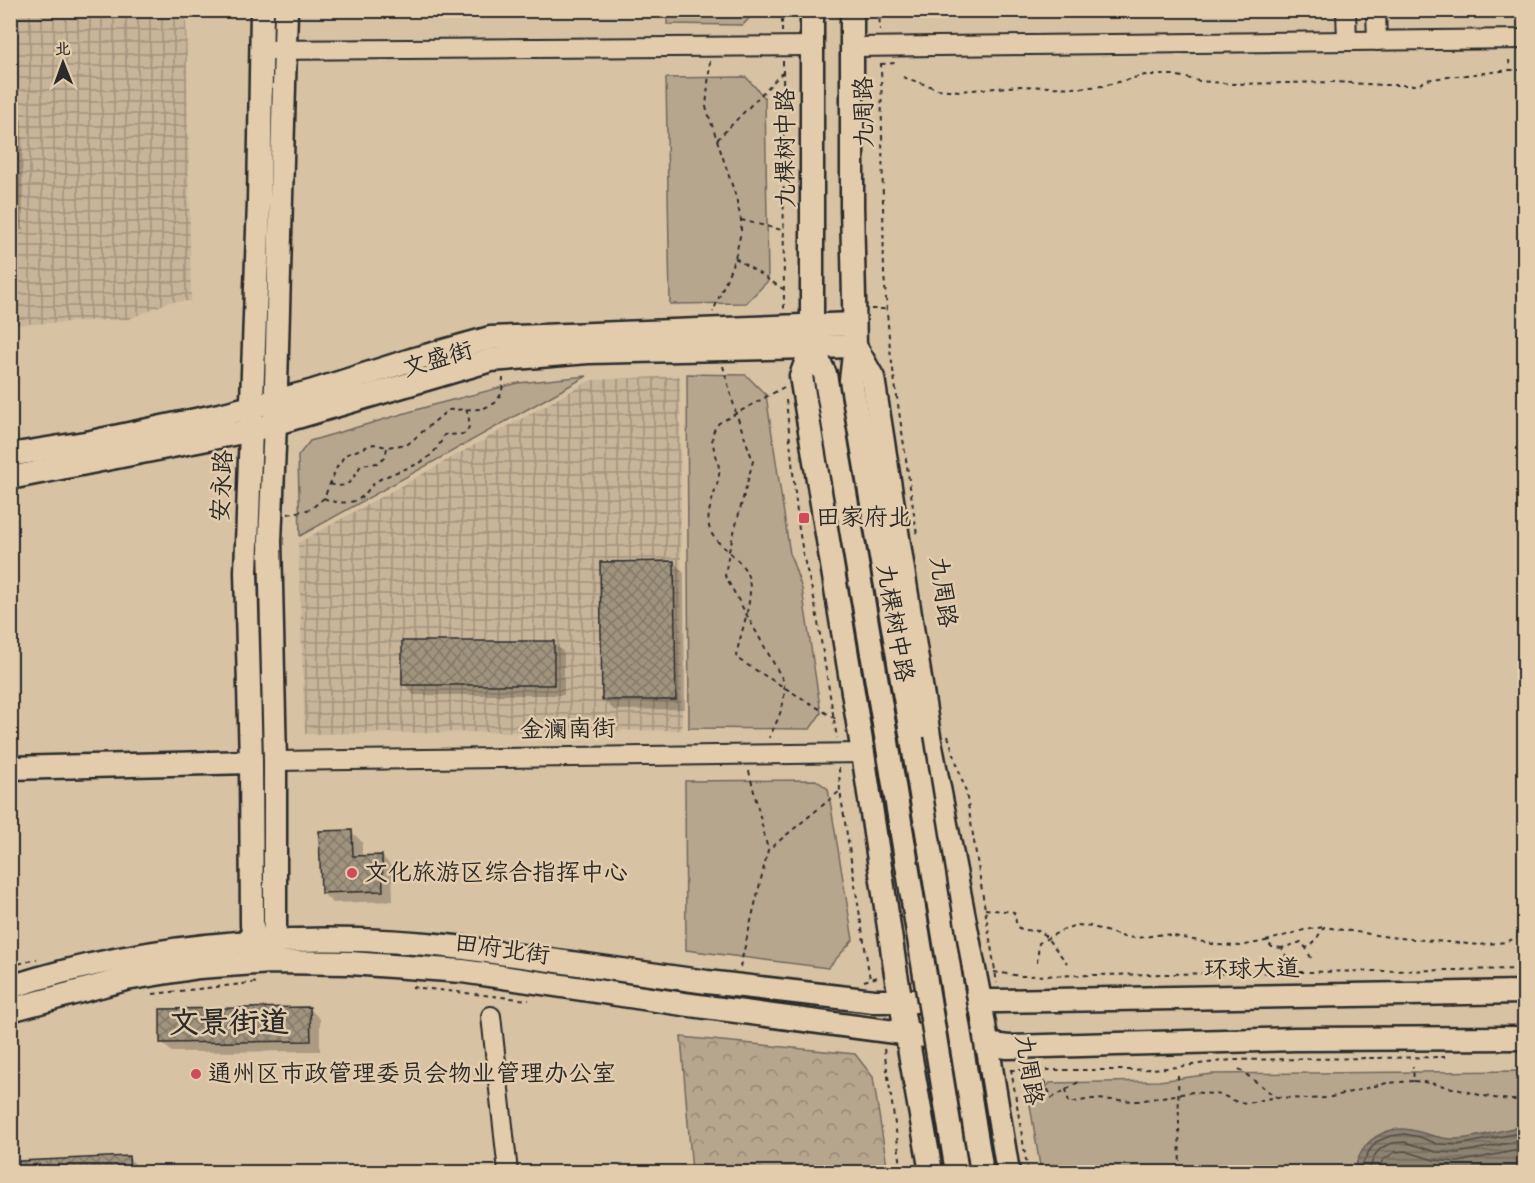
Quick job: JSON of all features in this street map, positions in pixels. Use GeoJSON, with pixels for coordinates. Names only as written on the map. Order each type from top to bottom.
{"type":"FeatureCollection","features":[{"type":"Feature","properties":{"kind":"main road","name":"安永路"},"geometry":{"type":"LineString","coordinates":[[262,10],[259,202],[246,572],[252,925],[264,952]]}},
{"type":"Feature","properties":{"kind":"main road","name":"安永路"},"geometry":{"type":"LineString","coordinates":[[264,952],[275,924],[270,541],[286,10]]}},
{"type":"Feature","properties":{"kind":"main road","name":"九棵树中路"},"geometry":{"type":"LineString","coordinates":[[812,10],[813,337],[825,374],[957,1173]]}},
{"type":"Feature","properties":{"kind":"main road","name":"九棵树中路"},"geometry":{"type":"LineString","coordinates":[[852,10],[855,335],[851,380],[982,1173]]}},
{"type":"Feature","properties":{"kind":"main road","name":"文盛街"},"geometry":{"type":"LineString","coordinates":[[10,454],[91,442],[225,414],[310,392],[490,338],[603,332],[813,337]]}},
{"type":"Feature","properties":{"kind":"main road","name":"文盛街"},"geometry":{"type":"LineString","coordinates":[[10,478],[252,430],[491,360],[855,335]]}},
{"type":"Feature","properties":{"kind":"main road"},"geometry":{"type":"LineString","coordinates":[[855,335],[873,378],[927,724],[972,966],[990,1001],[987,1045],[1001,1069],[1008,1173]]}},
{"type":"Feature","properties":{"kind":"main road"},"geometry":{"type":"LineString","coordinates":[[813,337],[801,376],[863,753],[900,1001],[931,1173]]}},
{"type":"Feature","properties":{"kind":"main road"},"geometry":{"type":"LineString","coordinates":[[10,768],[251,762]]}},
{"type":"Feature","properties":{"kind":"main road","name":"田府北街"},"geometry":{"type":"LineString","coordinates":[[10,1010],[126,979],[199,967],[264,952],[350,939],[427,943],[707,982],[874,1000],[990,1001]]}},
{"type":"Feature","properties":{"kind":"main road","name":"田府北街"},"geometry":{"type":"LineString","coordinates":[[10,987],[77,968],[136,956],[264,952],[462,971],[987,1045]]}},
{"type":"Feature","properties":{"kind":"main road","name":"环球大道"},"geometry":{"type":"LineString","coordinates":[[990,1001],[1524,992]]}},
{"type":"Feature","properties":{"kind":"main road"},"geometry":{"type":"LineString","coordinates":[[987,1045],[1008,1047],[1295,1039],[1524,1038]]}},
{"type":"Feature","properties":{"kind":"street"},"geometry":{"type":"LineString","coordinates":[[1346,10],[1347,41]]}},
{"type":"Feature","properties":{"kind":"street"},"geometry":{"type":"LineString","coordinates":[[1376,10],[1377,41]]}},
{"type":"Feature","properties":{"kind":"street"},"geometry":{"type":"LineString","coordinates":[[852,47],[1524,39]]}},
{"type":"Feature","properties":{"kind":"street"},"geometry":{"type":"LineString","coordinates":[[261,50],[812,45]]}},
{"type":"Feature","properties":{"kind":"street","name":"金澜南街"},"geometry":{"type":"LineString","coordinates":[[274,761],[863,753]]}},
{"type":"Feature","properties":{"kind":"street"},"geometry":{"type":"LineString","coordinates":[[490,1016],[508,1173]]}},
{"type":"Feature","properties":{"kind":"path","name":"九周路"},"geometry":{"type":"LineString","coordinates":[[879,10],[884,274],[890,349],[918,545]]}},
{"type":"Feature","properties":{"kind":"path"},"geometry":{"type":"LineString","coordinates":[[712,45],[706,107],[736,197],[741,220],[741,232],[735,258],[712,315]]}},
{"type":"Feature","properties":{"kind":"path"},"geometry":{"type":"LineString","coordinates":[[1509,60],[1510,70]]}},
{"type":"Feature","properties":{"kind":"path"},"geometry":{"type":"LineString","coordinates":[[903,77],[938,89],[960,91],[1020,86],[1079,88],[1103,86],[1145,75],[1174,75],[1199,81],[1234,84],[1334,82],[1418,85],[1427,80],[1439,78],[1524,70]]}},
{"type":"Feature","properties":{"kind":"path"},"geometry":{"type":"LineString","coordinates":[[717,140],[783,73]]}},
{"type":"Feature","properties":{"kind":"path"},"geometry":{"type":"LineString","coordinates":[[741,220],[782,230]]}},
{"type":"Feature","properties":{"kind":"path"},"geometry":{"type":"LineString","coordinates":[[735,258],[783,289]]}},
{"type":"Feature","properties":{"kind":"path"},"geometry":{"type":"LineString","coordinates":[[723,364],[736,413],[753,461],[729,551],[725,576],[747,611],[783,680],[785,688],[783,705],[769,738]]}},
{"type":"Feature","properties":{"kind":"path"},"geometry":{"type":"LineString","coordinates":[[288,514],[311,509],[324,498],[337,467],[345,455],[374,444],[387,447],[408,444],[448,410],[482,409],[495,403],[502,393],[504,372]]}},
{"type":"Feature","properties":{"kind":"path"},"geometry":{"type":"LineString","coordinates":[[784,386],[719,423],[712,430],[711,437],[719,474],[709,521],[710,531],[744,566],[750,581],[747,611],[736,658],[836,719]]}},
{"type":"Feature","properties":{"kind":"path"},"geometry":{"type":"LineString","coordinates":[[324,498],[345,503],[362,497],[372,483],[413,467],[439,447],[444,435],[465,434],[468,431],[470,422],[466,409]]}},
{"type":"Feature","properties":{"kind":"path"},"geometry":{"type":"LineString","coordinates":[[330,484],[340,487],[348,485],[361,465],[377,463],[385,458],[387,447]]}},
{"type":"Feature","properties":{"kind":"path"},"geometry":{"type":"LineString","coordinates":[[948,735],[966,792],[996,972],[990,1001]]}},
{"type":"Feature","properties":{"kind":"path"},"geometry":{"type":"LineString","coordinates":[[740,968],[768,850],[748,768]]}},
{"type":"Feature","properties":{"kind":"path"},"geometry":{"type":"LineString","coordinates":[[768,850],[840,791]]}},
{"type":"Feature","properties":{"kind":"path"},"geometry":{"type":"LineString","coordinates":[[986,909],[1014,912],[1017,927],[1024,930],[1041,931],[1067,963]]}},
{"type":"Feature","properties":{"kind":"path"},"geometry":{"type":"LineString","coordinates":[[1037,963],[1039,943],[1064,929],[1083,926],[1090,926],[1124,937],[1137,938],[1164,934],[1218,945],[1240,946],[1324,927],[1389,937],[1480,945],[1505,942],[1524,935]]}},
{"type":"Feature","properties":{"kind":"path"},"geometry":{"type":"LineString","coordinates":[[1306,948],[1313,944],[1324,927]]}},
{"type":"Feature","properties":{"kind":"path"},"geometry":{"type":"LineString","coordinates":[[1266,941],[1272,947],[1282,948],[1301,942],[1311,958]]}},
{"type":"Feature","properties":{"kind":"path"},"geometry":{"type":"LineString","coordinates":[[1282,948],[1287,958]]}},
{"type":"Feature","properties":{"kind":"path"},"geometry":{"type":"LineString","coordinates":[[972,966],[1021,976],[1524,969]]}},
{"type":"Feature","properties":{"kind":"path"},"geometry":{"type":"LineString","coordinates":[[1001,1069],[1132,1070],[1231,1060],[1454,1057]]}},
{"type":"Feature","properties":{"kind":"path"},"geometry":{"type":"LineString","coordinates":[[1413,1067],[1414,1081]]}},
{"type":"Feature","properties":{"kind":"path","name":"九周路"},"geometry":{"type":"LineString","coordinates":[[1001,1069],[1028,1173]]}},
{"type":"Feature","properties":{"kind":"path"},"geometry":{"type":"LineString","coordinates":[[1239,1069],[1276,1097]]}},
{"type":"Feature","properties":{"kind":"path"},"geometry":{"type":"LineString","coordinates":[[1178,1076],[1180,1173]]}},
{"type":"Feature","properties":{"kind":"path"},"geometry":{"type":"LineString","coordinates":[[1044,1081],[1052,1098],[1082,1080]]}},
{"type":"Feature","properties":{"kind":"path"},"geometry":{"type":"LineString","coordinates":[[1066,1089],[1069,1103],[1092,1099],[1138,1101],[1193,1092],[1222,1095],[1237,1102],[1248,1103],[1276,1097],[1327,1098],[1387,1083],[1414,1081],[1524,1100]]}},
{"type":"Feature","properties":{"kind":"shaded area"},"geometry":{"type":"Polygon","coordinates":[[[11,10],[186,11],[191,301],[169,302],[129,319],[11,325],[11,10]]]}},
{"type":"Feature","properties":{"kind":"shaded area"},"geometry":{"type":"Polygon","coordinates":[[[680,376],[682,730],[305,734],[298,543],[591,380],[680,376]]]}},
{"type":"Feature","properties":{"kind":"green space"},"geometry":{"type":"Polygon","coordinates":[[[667,10],[756,11],[743,25],[667,24],[667,10]]]}},
{"type":"Feature","properties":{"kind":"green space"},"geometry":{"type":"Polygon","coordinates":[[[746,77],[765,98],[768,281],[746,303],[670,304],[666,78],[746,77]]]}},
{"type":"Feature","properties":{"kind":"green space"},"geometry":{"type":"Polygon","coordinates":[[[687,374],[746,375],[766,395],[790,554],[802,589],[821,713],[810,729],[689,728],[687,374]]]}},
{"type":"Feature","properties":{"kind":"green space"},"geometry":{"type":"Polygon","coordinates":[[[587,376],[300,536],[298,456],[310,441],[518,383],[587,376]]]}},
{"type":"Feature","properties":{"kind":"green space"},"geometry":{"type":"Polygon","coordinates":[[[816,780],[828,789],[853,940],[828,968],[686,950],[685,781],[816,780]]]}},
{"type":"Feature","properties":{"kind":"green space"},"geometry":{"type":"Polygon","coordinates":[[[681,1037],[855,1054],[873,1077],[888,1172],[692,1172],[681,1037]]]}},
{"type":"Feature","properties":{"kind":"green space"},"geometry":{"type":"Polygon","coordinates":[[[1524,1071],[1524,1172],[1041,1172],[1030,1105],[1050,1083],[1159,1081],[1212,1074],[1524,1071]]]}},
{"type":"Feature","properties":{"kind":"water"},"geometry":{"type":"Polygon","coordinates":[[[1524,1126],[1524,1172],[1355,1172],[1358,1159],[1366,1145],[1377,1136],[1393,1130],[1411,1130],[1446,1139],[1455,1139],[1524,1126]]]}},
{"type":"Feature","properties":{"kind":"building"},"geometry":{"type":"Polygon","coordinates":[[[674,561],[676,700],[602,700],[600,562],[674,561]]]}},
{"type":"Feature","properties":{"kind":"building"},"geometry":{"type":"Polygon","coordinates":[[[402,641],[554,641],[554,685],[402,685],[402,641]]]}},
{"type":"Feature","properties":{"kind":"building","name":"文化旅游区综合指挥中心"},"geometry":{"type":"Polygon","coordinates":[[[352,830],[353,856],[382,855],[383,891],[321,893],[319,831],[352,830]]]}},
{"type":"Feature","properties":{"kind":"building"},"geometry":{"type":"Polygon","coordinates":[[[310,1007],[311,1041],[160,1043],[160,1009],[310,1007]]]}},
{"type":"Feature","properties":{"kind":"building"},"geometry":{"type":"Polygon","coordinates":[[[129,1156],[130,1173],[19,1173],[19,1161],[129,1156]]]}},
{"type":"Feature","properties":{"kind":"place","name":"田家府北"},"geometry":{"type":"Point","coordinates":[804,518]}},
{"type":"Feature","properties":{"kind":"place","name":"文化旅游区综合指挥中心"},"geometry":{"type":"Point","coordinates":[352,873]}},
{"type":"Feature","properties":{"kind":"place","name":"通州区市政管理委员会物业管理办公室"},"geometry":{"type":"Point","coordinates":[196,1074]}},
{"type":"Feature","properties":{"kind":"district","name":"文景街道"},"geometry":{"type":"Point","coordinates":[229,1023]}}]}
